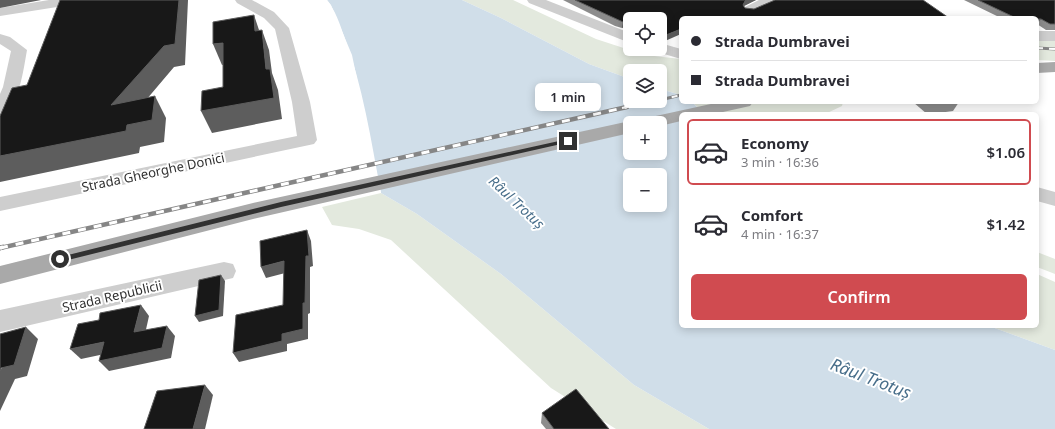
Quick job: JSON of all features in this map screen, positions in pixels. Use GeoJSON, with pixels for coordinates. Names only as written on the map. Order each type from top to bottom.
{"type":"FeatureCollection","features":[{"type":"Feature","properties":{"kind":"main road"},"geometry":{"type":"LineString","coordinates":[[1039,68],[1055,67]]}},
{"type":"Feature","properties":{"kind":"main road"},"geometry":{"type":"LineString","coordinates":[[699,112],[737,104]]}},
{"type":"Feature","properties":{"kind":"main road"},"geometry":{"type":"LineString","coordinates":[[667,119],[679,116]]}},
{"type":"Feature","properties":{"kind":"main road"},"geometry":{"type":"LineString","coordinates":[[0,274],[245,213],[623,129]]}},
{"type":"Feature","properties":{"kind":"street"},"geometry":{"type":"LineString","coordinates":[[0,12],[76,0]]}},
{"type":"Feature","properties":{"kind":"street","name":"Strada Gheorghe Donici"},"geometry":{"type":"LineString","coordinates":[[0,204],[307,140],[301,102],[282,28],[269,15],[242,0]]}},
{"type":"Feature","properties":{"kind":"street"},"geometry":{"type":"LineString","coordinates":[[534,0],[623,35]]}},
{"type":"Feature","properties":{"kind":"street"},"geometry":{"type":"LineString","coordinates":[[745,9],[770,0]]}},
{"type":"Feature","properties":{"kind":"street"},"geometry":{"type":"LineString","coordinates":[[1039,36],[1055,36]]}},
{"type":"Feature","properties":{"kind":"street"},"geometry":{"type":"LineString","coordinates":[[0,38],[19,50],[12,87],[0,112]]}},
{"type":"Feature","properties":{"kind":"street"},"geometry":{"type":"LineString","coordinates":[[667,50],[679,53]]}},
{"type":"Feature","properties":{"kind":"street"},"geometry":{"type":"LineString","coordinates":[[1039,195],[1055,199]]}},
{"type":"Feature","properties":{"kind":"street","name":"Strada Republicii"},"geometry":{"type":"LineString","coordinates":[[0,321],[224,271]]}},
{"type":"Feature","properties":{"kind":"shaded area"},"geometry":{"type":"Polygon","coordinates":[[[462,0],[513,0],[596,39],[623,48],[623,56],[654,56],[679,59],[679,94],[667,91],[667,64],[623,64],[623,76],[589,64],[501,18],[462,0]]]}},
{"type":"Feature","properties":{"kind":"shaded area"},"geometry":{"type":"Polygon","coordinates":[[[1039,31],[1055,31],[1055,61],[1039,60],[1039,31]]]}},
{"type":"Feature","properties":{"kind":"shaded area"},"geometry":{"type":"Polygon","coordinates":[[[694,104],[842,104],[842,106],[829,112],[702,112],[694,104]]]}},
{"type":"Feature","properties":{"kind":"shaded area"},"geometry":{"type":"Polygon","coordinates":[[[381,193],[417,214],[501,274],[634,385],[709,429],[616,429],[551,388],[391,240],[359,229],[332,225],[322,207],[381,193]]]}},
{"type":"Feature","properties":{"kind":"shaded area"},"geometry":{"type":"Polygon","coordinates":[[[1039,253],[1055,259],[1055,274],[1039,268],[1039,253]]]}},
{"type":"Feature","properties":{"kind":"shaded area"},"geometry":{"type":"Polygon","coordinates":[[[1039,275],[1055,282],[1055,350],[994,328],[1039,328],[1039,275]]]}},
{"type":"Feature","properties":{"kind":"water","name":"Râul Trotuș"},"geometry":{"type":"Polygon","coordinates":[[[327,0],[462,0],[501,18],[589,64],[623,76],[623,108],[667,108],[667,91],[679,94],[679,104],[694,104],[702,112],[679,112],[679,328],[994,328],[1055,350],[1055,429],[709,429],[634,385],[501,274],[417,214],[381,193],[366,113],[351,55],[341,27],[327,0]]]}},
{"type":"Feature","properties":{"kind":"pier"},"geometry":{"type":"Polygon","coordinates":[[[325,0],[327,0],[331,5],[352,55],[381,193],[379,193],[350,56],[340,29],[325,0]]]}},
{"type":"Feature","properties":{"kind":"building"},"geometry":{"type":"Polygon","coordinates":[[[60,0],[179,0],[175,44],[164,46],[111,105],[155,96],[152,120],[127,125],[126,131],[0,156],[0,116],[12,88],[27,85],[60,0]]]}},
{"type":"Feature","properties":{"kind":"building"},"geometry":{"type":"Polygon","coordinates":[[[575,0],[746,0],[743,5],[745,8],[754,9],[775,0],[923,0],[946,16],[679,16],[679,30],[667,35],[667,12],[623,12],[623,22],[575,0]]]}},
{"type":"Feature","properties":{"kind":"building"},"geometry":{"type":"Polygon","coordinates":[[[978,0],[1055,0],[1055,24],[1050,24],[1039,19],[1039,16],[1012,16],[978,0]]]}},
{"type":"Feature","properties":{"kind":"building"},"geometry":{"type":"Polygon","coordinates":[[[254,15],[255,31],[262,30],[266,69],[270,69],[274,98],[201,111],[202,91],[223,87],[223,43],[213,44],[213,22],[254,15]]]}},
{"type":"Feature","properties":{"kind":"building"},"geometry":{"type":"Polygon","coordinates":[[[307,230],[309,256],[306,256],[303,329],[282,334],[282,341],[233,353],[236,315],[283,305],[284,261],[261,267],[260,241],[307,230]]]}},
{"type":"Feature","properties":{"kind":"building"},"geometry":{"type":"Polygon","coordinates":[[[221,275],[219,310],[195,316],[199,280],[221,275]]]}},
{"type":"Feature","properties":{"kind":"building"},"geometry":{"type":"Polygon","coordinates":[[[141,305],[134,332],[167,326],[162,348],[99,361],[104,342],[70,349],[78,324],[99,320],[100,313],[141,305]]]}},
{"type":"Feature","properties":{"kind":"building"},"geometry":{"type":"Polygon","coordinates":[[[26,327],[14,365],[1,368],[0,371],[0,334],[26,327]]]}},
{"type":"Feature","properties":{"kind":"building"},"geometry":{"type":"Polygon","coordinates":[[[205,385],[193,429],[144,429],[157,391],[205,385]]]}},
{"type":"Feature","properties":{"kind":"building"},"geometry":{"type":"Polygon","coordinates":[[[576,389],[609,429],[554,429],[542,413],[576,389]]]}},
{"type":"Feature","properties":{"kind":"railway"},"geometry":{"type":"LineString","coordinates":[[1039,48],[1055,49]]}},
{"type":"Feature","properties":{"kind":"railway"},"geometry":{"type":"LineString","coordinates":[[667,98],[679,95]]}},
{"type":"Feature","properties":{"kind":"railway"},"geometry":{"type":"LineString","coordinates":[[3,247],[0,248],[623,108]]}},
{"type":"Feature","properties":{"kind":"route"},"geometry":{"type":"LineString","coordinates":[[60,259],[253,211],[568,141]]}}]}
